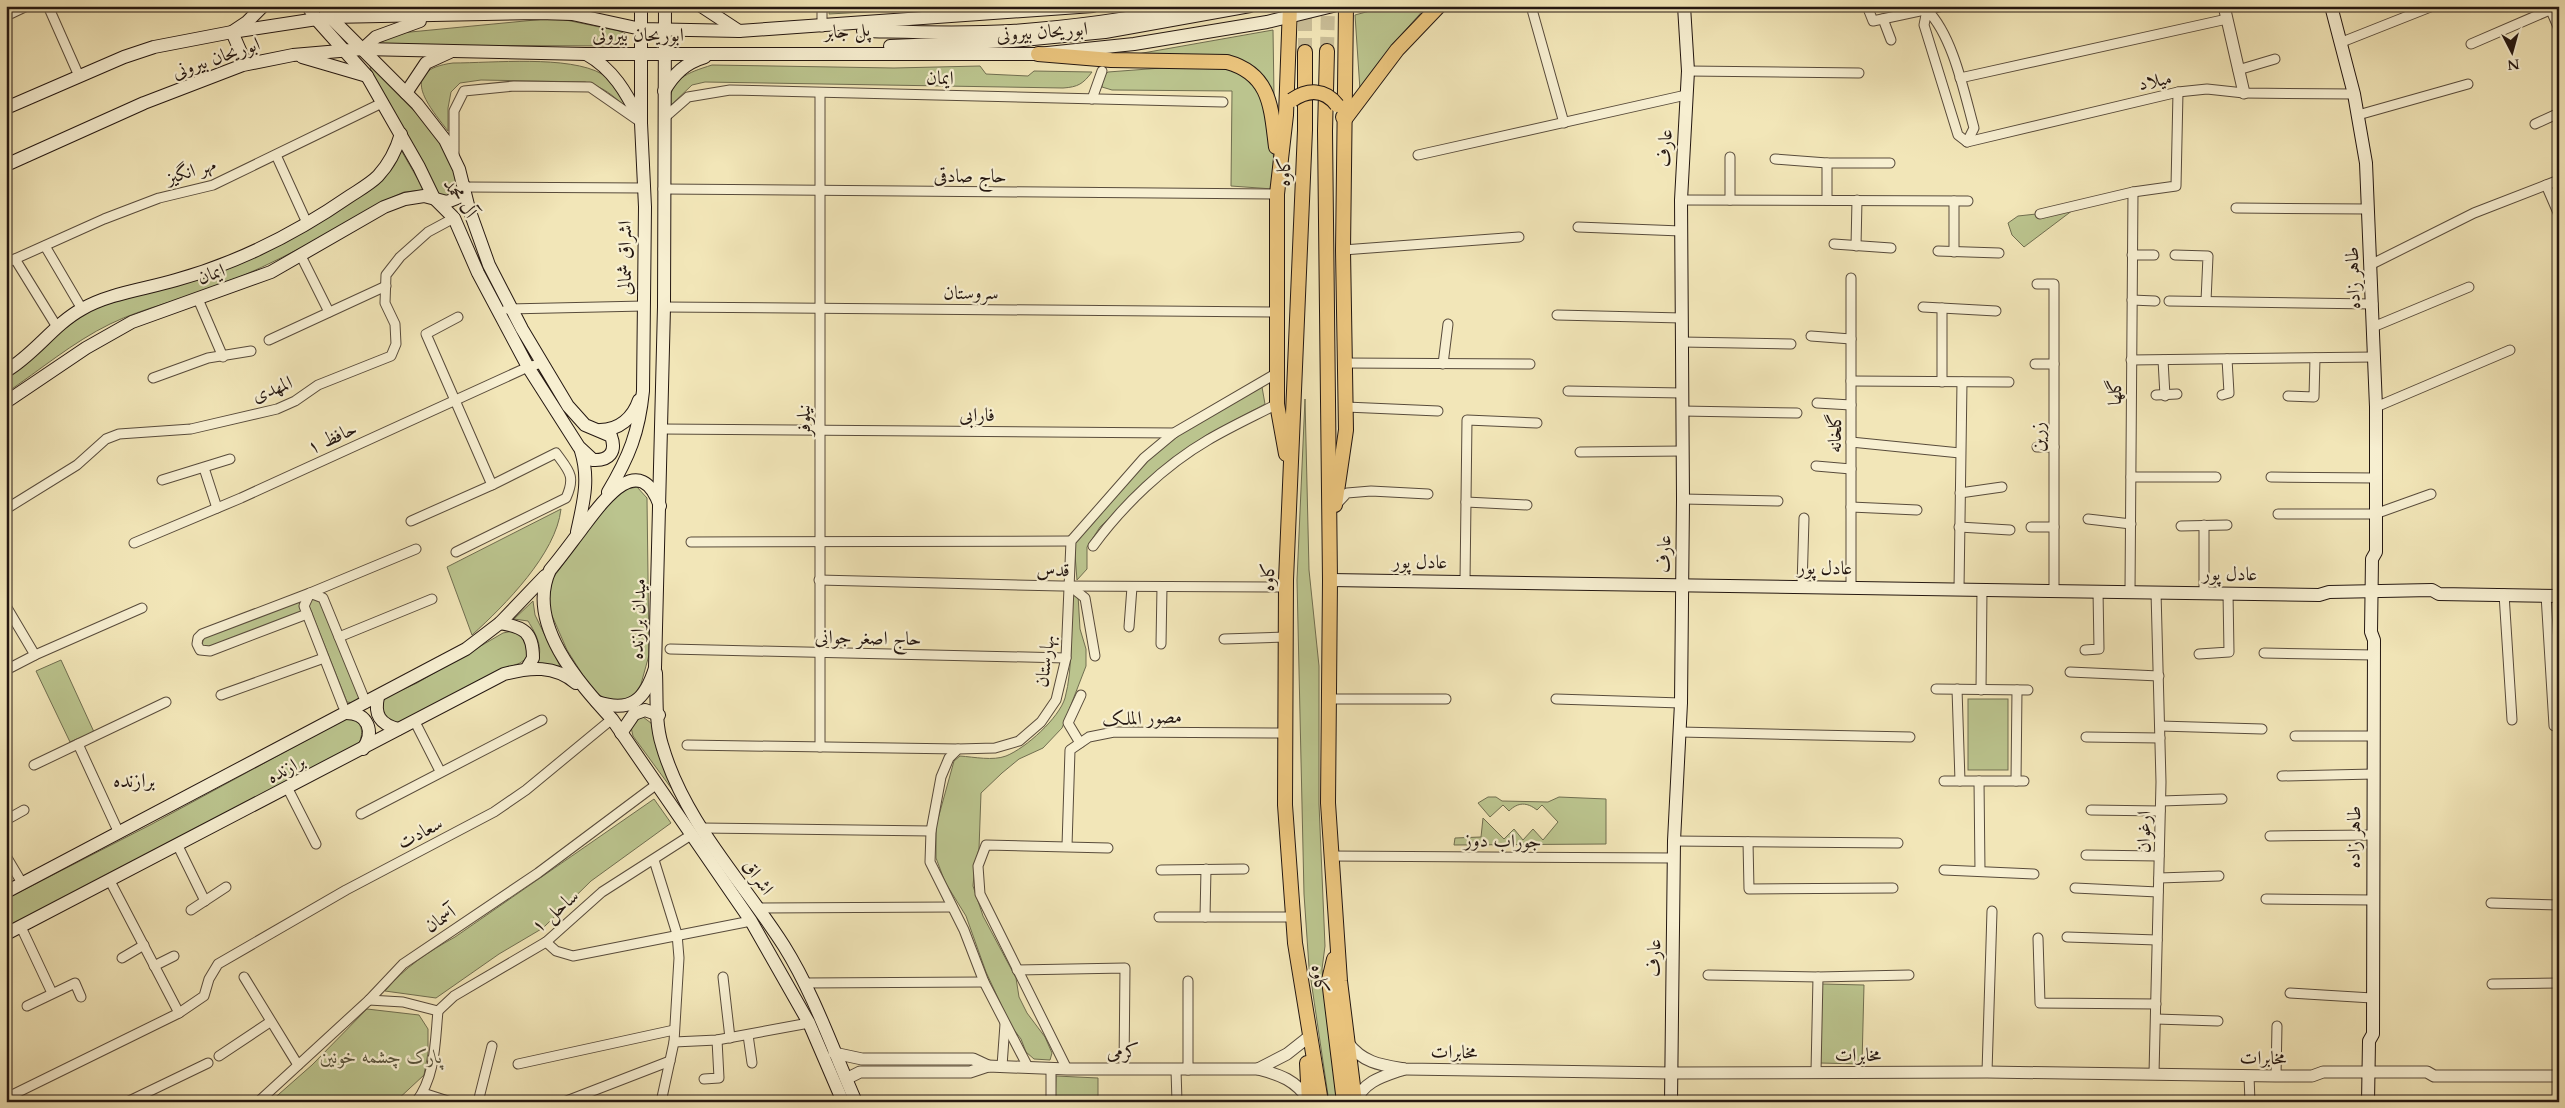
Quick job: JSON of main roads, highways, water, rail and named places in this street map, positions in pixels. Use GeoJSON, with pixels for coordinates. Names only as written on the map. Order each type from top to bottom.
{"type":"FeatureCollection","features":[{"type":"Feature","properties":{"kind":"main road"},"geometry":{"type":"LineString","coordinates":[[246,64],[232,32],[247,22],[263,6]]}},
{"type":"Feature","properties":{"kind":"main road","name":"آل محمد"},"geometry":{"type":"LineString","coordinates":[[308,6],[316,19],[347,51],[367,76],[401,134],[434,198],[454,218],[496,309],[528,367],[580,447]]}},
{"type":"Feature","properties":{"kind":"main road"},"geometry":{"type":"LineString","coordinates":[[553,14],[571,6]]}},
{"type":"Feature","properties":{"kind":"main road","name":"اشراق شمالی"},"geometry":{"type":"LineString","coordinates":[[603,501],[634,442],[640,420],[643,391],[644,188],[641,122],[641,6]]}},
{"type":"Feature","properties":{"kind":"main road","name":"اشراق شمالی"},"geometry":{"type":"LineString","coordinates":[[660,506],[664,307],[665,6]]}},
{"type":"Feature","properties":{"kind":"main road"},"geometry":{"type":"LineString","coordinates":[[701,6],[739,31]]}},
{"type":"Feature","properties":{"kind":"main road","name":"ابوریحان بیرونی"},"geometry":{"type":"LineString","coordinates":[[6,108],[79,76],[154,48],[232,32],[316,19],[326,12],[434,16],[512,13],[572,14],[641,29],[770,31],[1093,6]]}},
{"type":"Feature","properties":{"kind":"main road","name":"پل جابر"},"geometry":{"type":"LineString","coordinates":[[770,31],[951,33],[1012,31],[1103,23],[1196,6]]}},
{"type":"Feature","properties":{"kind":"main road","name":"پل جابر"},"geometry":{"type":"LineString","coordinates":[[773,54],[1012,41],[1105,32],[1250,6]]}},
{"type":"Feature","properties":{"kind":"main road","name":"ابوریحان بیرونی"},"geometry":{"type":"LineString","coordinates":[[6,165],[144,103],[246,64],[293,55],[363,49],[586,54],[1038,54],[1134,44],[1290,12],[1333,6]]}},
{"type":"Feature","properties":{"kind":"main road"},"geometry":{"type":"LineString","coordinates":[[1329,548],[1346,430],[1344,250],[1346,6]]}},
{"type":"Feature","properties":{"kind":"main road"},"geometry":{"type":"LineString","coordinates":[[1345,119],[1397,50],[1439,6]]}},
{"type":"Feature","properties":{"kind":"main road","name":"عارف"},"geometry":{"type":"LineString","coordinates":[[1671,1102],[1674,841],[1681,703],[1683,451],[1681,200],[1688,71],[1684,6]]}},
{"type":"Feature","properties":{"kind":"main road","name":"طاهر زاده"},"geometry":{"type":"LineString","coordinates":[[2331,6],[2342,42],[2354,94],[2366,163],[2372,264],[2376,407],[2376,552],[2380,559],[2371,632],[2374,640],[2372,998],[2373,1034],[2376,1040],[2373,1076],[2368,1102]]}},
{"type":"Feature","properties":{"kind":"main road","name":"آل محمد"},"geometry":{"type":"LineString","coordinates":[[326,12],[406,93],[441,135],[454,156],[465,187],[469,209],[493,274],[511,309],[568,406],[585,425],[600,430]]}},
{"type":"Feature","properties":{"kind":"main road"},"geometry":{"type":"LineString","coordinates":[[1290,12],[1286,115],[1277,194],[1276,404],[1291,476]]}},
{"type":"Feature","properties":{"kind":"main road"},"geometry":{"type":"LineString","coordinates":[[293,55],[367,76],[363,49],[376,37],[390,30],[434,16]]}},
{"type":"Feature","properties":{"kind":"main road"},"geometry":{"type":"LineString","coordinates":[[406,93],[426,63],[436,56],[457,50]]}},
{"type":"Feature","properties":{"kind":"main road","name":"کاوه"},"geometry":{"type":"LineString","coordinates":[[1327,51],[1325,131],[1330,580],[1328,803],[1337,941],[1356,1102]]}},
{"type":"Feature","properties":{"kind":"main road","name":"کاوه"},"geometry":{"type":"LineString","coordinates":[[1305,52],[1305,130],[1286,587],[1285,805],[1292,917],[1305,1010],[1314,1100]]}},
{"type":"Feature","properties":{"kind":"main road"},"geometry":{"type":"LineString","coordinates":[[586,54],[601,63],[619,82],[641,122]]}},
{"type":"Feature","properties":{"kind":"main road"},"geometry":{"type":"LineString","coordinates":[[664,92],[680,69],[692,61],[719,54]]}},
{"type":"Feature","properties":{"kind":"main road"},"geometry":{"type":"LineString","coordinates":[[1038,54],[1111,60],[1227,62],[1241,66],[1264,87],[1271,103],[1279,168]]}},
{"type":"Feature","properties":{"kind":"main road"},"geometry":{"type":"LineString","coordinates":[[1286,115],[1292,100],[1301,94],[1315,91],[1332,98],[1345,119]]}},
{"type":"Feature","properties":{"kind":"main road","name":"ایمان"},"geometry":{"type":"LineString","coordinates":[[6,371],[19,364],[57,327],[82,309],[126,293],[178,280],[238,258],[324,214],[376,178],[395,155],[401,134]]}},
{"type":"Feature","properties":{"kind":"main road","name":"ایمان"},"geometry":{"type":"LineString","coordinates":[[6,402],[86,348],[132,322],[271,272],[384,206],[405,199],[424,196],[446,202],[457,198],[465,187]]}},
{"type":"Feature","properties":{"kind":"main road"},"geometry":{"type":"LineString","coordinates":[[454,218],[469,209]]}},
{"type":"Feature","properties":{"kind":"main road"},"geometry":{"type":"LineString","coordinates":[[600,430],[611,430],[630,418],[643,391]]}},
{"type":"Feature","properties":{"kind":"main road"},"geometry":{"type":"LineString","coordinates":[[580,447],[592,460],[602,461],[611,455],[614,445],[610,436],[600,430]]}},
{"type":"Feature","properties":{"kind":"main road"},"geometry":{"type":"LineString","coordinates":[[575,538],[587,483],[586,468],[580,447]]}},
{"type":"Feature","properties":{"kind":"main road"},"geometry":{"type":"LineString","coordinates":[[595,701],[584,690],[563,656],[545,614],[542,597],[544,582],[550,570],[614,489],[632,480],[644,482],[650,488],[660,506]]}},
{"type":"Feature","properties":{"kind":"main road","name":"میدان برازنده"},"geometry":{"type":"LineString","coordinates":[[595,701],[612,706],[630,705],[639,699],[650,685],[655,668],[660,506]]}},
{"type":"Feature","properties":{"kind":"main road","name":"برازنده"},"geometry":{"type":"LineString","coordinates":[[6,892],[119,833],[344,710],[378,697],[466,649],[500,623],[550,570]]}},
{"type":"Feature","properties":{"kind":"main road","name":"عادل پور"},"geometry":{"type":"LineString","coordinates":[[1330,580],[2204,592],[2319,595],[2328,599],[2376,595],[2433,598],[2439,594],[2552,596]]}},
{"type":"Feature","properties":{"kind":"main road"},"geometry":{"type":"LineString","coordinates":[[500,623],[522,628],[531,640],[533,658],[527,668]]}},
{"type":"Feature","properties":{"kind":"main road","name":"برازنده"},"geometry":{"type":"LineString","coordinates":[[6,934],[288,789],[414,720],[504,674],[527,668],[548,668],[567,676],[584,690]]}},
{"type":"Feature","properties":{"kind":"main road","name":"اشراق"},"geometry":{"type":"LineString","coordinates":[[655,668],[661,743],[673,778],[696,831],[752,921],[810,1023],[843,1102]]}},
{"type":"Feature","properties":{"kind":"main road"},"geometry":{"type":"LineString","coordinates":[[378,697],[376,710],[378,717],[387,726],[398,729]]}},
{"type":"Feature","properties":{"kind":"main road","name":"اشراق"},"geometry":{"type":"LineString","coordinates":[[595,701],[612,719],[657,784],[757,908],[784,946],[804,983],[856,1102]]}},
{"type":"Feature","properties":{"kind":"main road"},"geometry":{"type":"LineString","coordinates":[[344,710],[357,713],[366,720],[369,736],[363,749]]}},
{"type":"Feature","properties":{"kind":"main road"},"geometry":{"type":"LineString","coordinates":[[621,733],[634,714],[645,710],[659,715]]}},
{"type":"Feature","properties":{"kind":"main road"},"geometry":{"type":"LineString","coordinates":[[1337,941],[1329,980],[1344,1102]]}},
{"type":"Feature","properties":{"kind":"main road"},"geometry":{"type":"LineString","coordinates":[[1305,1010],[1306,1039],[1314,1100]]}},
{"type":"Feature","properties":{"kind":"main road","name":"طاهر زاده"},"geometry":{"type":"LineString","coordinates":[[2373,1076],[2376,1102]]}},
{"type":"Feature","properties":{"kind":"tunnel"},"geometry":{"type":"LineString","coordinates":[[1305,6],[1305,52]]}},
{"type":"Feature","properties":{"kind":"tunnel"},"geometry":{"type":"LineString","coordinates":[[1327,51],[1328,6]]}},
{"type":"Feature","properties":{"kind":"district","name":"برازنده"},"geometry":{"type":"Point","coordinates":[134,780]}},
{"type":"Feature","properties":{"kind":"park label","name":"پارک چشمه خونین"},"geometry":{"type":"Point","coordinates":[381,1057]}}]}
